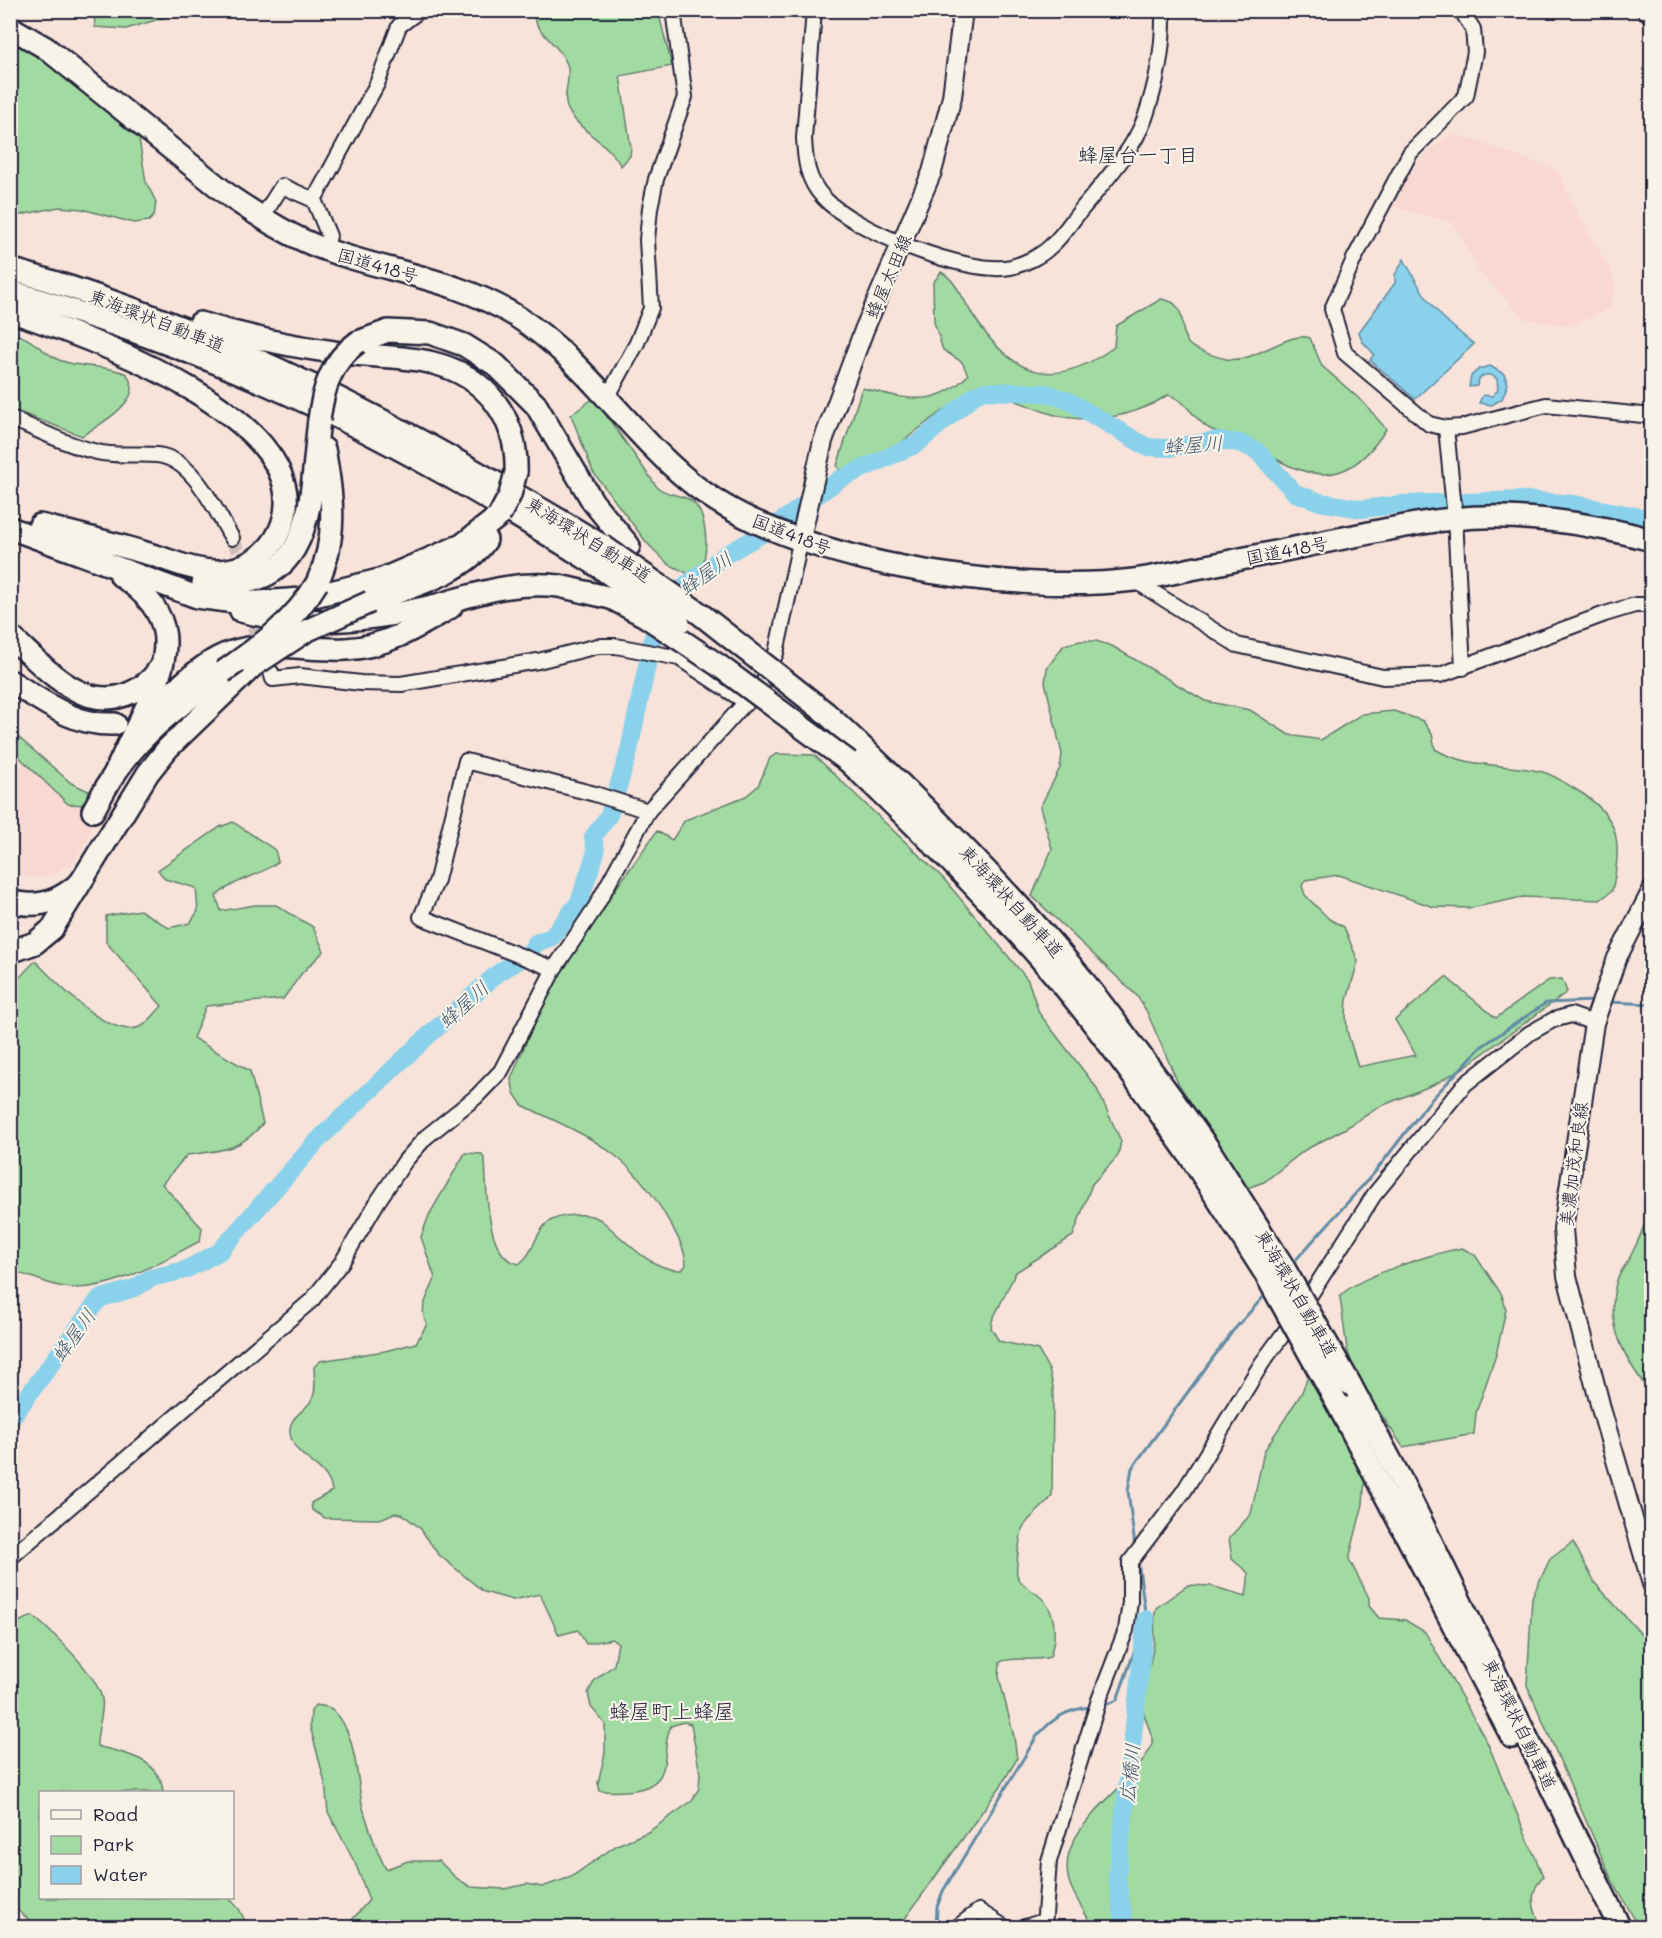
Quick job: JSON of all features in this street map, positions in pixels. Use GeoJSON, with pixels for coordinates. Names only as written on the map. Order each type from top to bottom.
{"type":"FeatureCollection","features":[{"type":"Feature","properties":{"kind":"highway","name":"国道418号"},"geometry":{"type":"LineString","coordinates":[[10,27],[46,48],[232,198],[294,237],[325,250],[434,281],[490,302],[536,330],[603,394],[648,444],[692,484],[759,524],[859,558],[938,573],[1059,584],[1134,580],[1455,518],[1553,520],[1617,530],[1652,540]]}},
{"type":"Feature","properties":{"kind":"highway","name":"東海環状自動車道"},"geometry":{"type":"LineString","coordinates":[[10,269],[181,327],[278,369],[447,453],[597,553],[720,654],[855,754]]}},
{"type":"Feature","properties":{"kind":"highway"},"geometry":{"type":"LineString","coordinates":[[10,952],[35,943],[52,929],[124,809],[158,760],[306,631],[462,562],[483,544],[510,495],[516,472],[515,442],[502,409],[478,382],[449,367],[415,360],[352,355],[260,339],[35,276]]}},
{"type":"Feature","properties":{"kind":"highway","name":"東海環状自動車道"},"geometry":{"type":"LineString","coordinates":[[10,291],[119,326],[267,384],[438,470],[597,553],[699,613],[826,713],[855,754],[1051,972],[1200,1154],[1281,1263],[1350,1384],[1401,1480],[1620,1928]]}},
{"type":"Feature","properties":{"kind":"highway"},"geometry":{"type":"LineString","coordinates":[[10,311],[105,347],[195,392],[235,419],[266,447],[279,468],[286,489],[284,519],[273,543],[252,561],[228,570],[195,569],[40,525]]}},
{"type":"Feature","properties":{"kind":"highway"},"geometry":{"type":"LineString","coordinates":[[10,514],[199,583],[232,585],[262,577],[275,569],[296,547],[308,522],[320,420],[326,385],[332,370],[346,351],[358,342],[388,331],[430,333],[464,345],[496,365],[536,405],[593,502],[629,546],[789,676],[826,713]]}},
{"type":"Feature","properties":{"kind":"highway"},"geometry":{"type":"LineString","coordinates":[[114,775],[147,736],[283,627],[302,607],[317,583],[330,550],[333,531],[332,495],[320,420]]}},
{"type":"Feature","properties":{"kind":"highway"},"geometry":{"type":"LineString","coordinates":[[197,597],[260,603],[302,599],[357,587],[406,571],[448,552],[476,536],[499,516]]}},
{"type":"Feature","properties":{"kind":"highway"},"geometry":{"type":"LineString","coordinates":[[10,528],[197,597],[252,614],[317,621],[393,614],[477,592],[516,585],[559,586],[611,598],[645,616],[855,754]]}},
{"type":"Feature","properties":{"kind":"highway"},"geometry":{"type":"LineString","coordinates":[[84,555],[123,577],[154,605],[164,626],[165,657],[154,690],[114,775],[93,812]]}},
{"type":"Feature","properties":{"kind":"highway"},"geometry":{"type":"LineString","coordinates":[[158,704],[206,664],[230,652],[263,647],[345,649],[380,644],[414,630],[477,592]]}},
{"type":"Feature","properties":{"kind":"highway"},"geometry":{"type":"LineString","coordinates":[[10,636],[71,688],[102,698],[123,696],[140,687],[156,674],[165,657]]}},
{"type":"Feature","properties":{"kind":"highway"},"geometry":{"type":"LineString","coordinates":[[10,681],[72,718],[94,724],[115,724]]}},
{"type":"Feature","properties":{"kind":"highway"},"geometry":{"type":"LineString","coordinates":[[10,901],[24,904],[45,903],[64,896],[82,880]]}},
{"type":"Feature","properties":{"kind":"highway","name":"東海環状自動車道"},"geometry":{"type":"LineString","coordinates":[[1200,1154],[1337,1403],[1614,1928]]}},
{"type":"Feature","properties":{"kind":"main road","name":"蜂屋太田線"},"geometry":{"type":"LineString","coordinates":[[801,538],[824,441],[864,330],[932,172],[949,107],[963,10]]}},
{"type":"Feature","properties":{"kind":"main road","name":"美濃加茂和良線"},"geometry":{"type":"LineString","coordinates":[[1652,890],[1634,921],[1596,1018],[1563,1228],[1567,1276],[1602,1412],[1652,1584]]}},
{"type":"Feature","properties":{"kind":"street"},"geometry":{"type":"LineString","coordinates":[[314,200],[377,84],[399,26],[420,10]]}},
{"type":"Feature","properties":{"kind":"street"},"geometry":{"type":"LineString","coordinates":[[603,394],[613,387],[649,319],[651,308],[647,240],[650,208],[656,179],[685,97],[673,10]]}},
{"type":"Feature","properties":{"kind":"street"},"geometry":{"type":"LineString","coordinates":[[814,10],[804,138],[808,172],[823,198],[845,216],[902,242],[957,264],[982,270],[1011,267],[1031,260],[1051,247],[1111,171],[1144,120],[1159,74],[1163,10]]}},
{"type":"Feature","properties":{"kind":"street"},"geometry":{"type":"LineString","coordinates":[[1461,10],[1473,29],[1475,52],[1466,96],[1410,153],[1354,259],[1332,309],[1345,354],[1430,424],[1446,428],[1462,427],[1546,405],[1652,416]]}},
{"type":"Feature","properties":{"kind":"street"},"geometry":{"type":"LineString","coordinates":[[1644,10],[1652,18]]}},
{"type":"Feature","properties":{"kind":"street"},"geometry":{"type":"LineString","coordinates":[[268,208],[282,186],[314,200],[329,236],[325,250]]}},
{"type":"Feature","properties":{"kind":"street"},"geometry":{"type":"LineString","coordinates":[[10,418],[96,452],[161,455],[172,459],[188,471],[203,490],[232,538]]}},
{"type":"Feature","properties":{"kind":"street"},"geometry":{"type":"LineString","coordinates":[[1446,428],[1455,518],[1463,668]]}},
{"type":"Feature","properties":{"kind":"street"},"geometry":{"type":"LineString","coordinates":[[10,1558],[312,1300],[342,1262],[378,1200],[405,1161],[426,1137],[476,1097],[501,1071],[554,969],[595,908],[648,811],[763,683],[776,652],[801,538]]}},
{"type":"Feature","properties":{"kind":"street"},"geometry":{"type":"LineString","coordinates":[[1134,580],[1237,645],[1383,677],[1440,675],[1605,614],[1635,605],[1652,605]]}},
{"type":"Feature","properties":{"kind":"street"},"geometry":{"type":"LineString","coordinates":[[262,669],[273,679],[300,676],[361,684],[401,684],[538,661],[598,646],[615,646],[679,658],[747,703]]}},
{"type":"Feature","properties":{"kind":"street"},"geometry":{"type":"LineString","coordinates":[[554,969],[421,917],[437,880],[466,761],[595,794],[648,811]]}},
{"type":"Feature","properties":{"kind":"street"},"geometry":{"type":"LineString","coordinates":[[1022,1928],[1044,1924],[1048,1861],[1094,1714],[1126,1630],[1130,1602],[1130,1562],[1143,1541],[1184,1491],[1262,1363],[1300,1311],[1374,1195],[1464,1085],[1530,1033],[1553,1020],[1572,1015],[1596,1018]]}},
{"type":"Feature","properties":{"kind":"street"},"geometry":{"type":"LineString","coordinates":[[956,1928],[979,1911],[1006,1928]]}},
{"type":"Feature","properties":{"kind":"shaded area"},"geometry":{"type":"Polygon","coordinates":[[[1453,133],[1559,171],[1574,208],[1613,274],[1615,289],[1609,309],[1570,326],[1525,319],[1479,271],[1454,223],[1387,205],[1399,183],[1431,150],[1453,133]]]}},
{"type":"Feature","properties":{"kind":"shaded area"},"geometry":{"type":"Polygon","coordinates":[[[10,730],[71,783],[104,801],[76,860],[51,876],[25,877],[11,871],[10,730]]]}},
{"type":"Feature","properties":{"kind":"green space"},"geometry":{"type":"Polygon","coordinates":[[[94,10],[186,11],[126,29],[95,27],[94,10]]]}},
{"type":"Feature","properties":{"kind":"green space"},"geometry":{"type":"Polygon","coordinates":[[[532,11],[658,11],[672,66],[620,76],[631,148],[630,156],[621,166],[616,158],[570,113],[566,101],[567,64],[559,50],[538,27],[532,11]]]}},
{"type":"Feature","properties":{"kind":"green space"},"geometry":{"type":"Polygon","coordinates":[[[18,42],[38,52],[139,139],[146,182],[156,202],[154,216],[149,221],[134,223],[82,209],[59,207],[11,217],[10,44],[18,42]]]}},
{"type":"Feature","properties":{"kind":"green space"},"geometry":{"type":"Polygon","coordinates":[[[941,272],[955,284],[971,312],[1001,351],[1017,363],[1034,370],[1051,373],[1071,370],[1091,361],[1114,347],[1116,326],[1161,299],[1177,306],[1186,341],[1191,346],[1222,358],[1248,357],[1292,339],[1310,338],[1322,366],[1364,403],[1386,429],[1364,457],[1352,466],[1339,472],[1310,473],[1272,457],[1241,438],[1210,429],[1185,405],[1168,395],[1125,414],[1093,419],[1061,416],[1013,400],[987,395],[965,400],[952,406],[883,455],[841,472],[837,466],[862,388],[905,398],[931,397],[955,386],[968,375],[962,362],[943,350],[934,322],[933,283],[941,272]]]}},
{"type":"Feature","properties":{"kind":"green space"},"geometry":{"type":"Polygon","coordinates":[[[11,333],[24,337],[67,363],[110,369],[127,374],[132,387],[131,394],[113,415],[82,436],[11,409],[11,333]]]}},
{"type":"Feature","properties":{"kind":"green space"},"geometry":{"type":"Polygon","coordinates":[[[594,398],[657,487],[688,499],[700,511],[706,541],[701,568],[689,574],[668,564],[647,543],[593,472],[571,415],[594,398]]]}},
{"type":"Feature","properties":{"kind":"green space"},"geometry":{"type":"Polygon","coordinates":[[[1080,641],[1096,641],[1112,646],[1205,701],[1250,710],[1289,735],[1321,740],[1362,714],[1394,711],[1423,721],[1432,734],[1435,749],[1474,763],[1547,773],[1590,799],[1609,820],[1617,844],[1617,858],[1612,891],[1600,900],[1523,897],[1471,908],[1434,907],[1339,875],[1305,880],[1302,886],[1305,895],[1329,919],[1344,927],[1358,961],[1347,1000],[1346,1015],[1347,1031],[1358,1067],[1416,1055],[1395,1020],[1446,977],[1496,1018],[1549,980],[1562,979],[1567,992],[1463,1068],[1435,1084],[1379,1107],[1305,1150],[1264,1182],[1247,1188],[1178,1083],[1146,1010],[1137,996],[1032,896],[1052,849],[1040,807],[1060,768],[1062,754],[1045,682],[1047,668],[1064,645],[1080,641]]]}},
{"type":"Feature","properties":{"kind":"green space"},"geometry":{"type":"Polygon","coordinates":[[[10,730],[71,783],[93,793],[87,805],[68,804],[11,749],[10,730]]]}},
{"type":"Feature","properties":{"kind":"green space"},"geometry":{"type":"Polygon","coordinates":[[[776,754],[814,755],[943,878],[1028,980],[1039,1013],[1096,1087],[1121,1141],[1118,1156],[1092,1184],[1073,1236],[1016,1272],[992,1321],[991,1328],[999,1341],[1038,1350],[1049,1370],[1053,1386],[1052,1496],[1022,1529],[1017,1558],[1017,1575],[1020,1581],[1044,1600],[1048,1607],[1054,1623],[1054,1640],[1050,1657],[1000,1662],[999,1677],[1017,1759],[1000,1787],[899,1927],[346,1927],[369,1900],[356,1865],[328,1812],[325,1783],[310,1726],[311,1711],[315,1705],[333,1710],[347,1730],[363,1808],[386,1869],[408,1861],[439,1861],[456,1878],[471,1887],[504,1889],[527,1884],[542,1887],[571,1877],[617,1845],[648,1832],[692,1801],[699,1788],[700,1774],[691,1724],[684,1722],[671,1726],[667,1736],[663,1769],[653,1783],[636,1790],[600,1791],[598,1783],[605,1753],[605,1724],[591,1707],[588,1693],[595,1680],[614,1665],[618,1643],[612,1639],[586,1644],[578,1630],[559,1635],[540,1594],[513,1600],[484,1592],[438,1554],[420,1528],[402,1514],[395,1513],[380,1519],[325,1518],[312,1510],[311,1503],[332,1491],[324,1474],[298,1450],[293,1442],[290,1427],[294,1418],[314,1396],[314,1367],[320,1361],[385,1351],[416,1343],[427,1324],[423,1312],[424,1306],[435,1278],[421,1237],[429,1215],[465,1153],[482,1154],[485,1161],[490,1221],[500,1250],[508,1259],[519,1264],[526,1257],[543,1227],[550,1221],[560,1217],[581,1215],[601,1220],[648,1260],[670,1269],[682,1270],[686,1265],[684,1252],[677,1235],[653,1195],[638,1177],[605,1148],[522,1105],[514,1093],[511,1079],[542,1003],[597,915],[657,831],[672,840],[685,820],[746,796],[758,786],[770,758],[776,754]]]}},
{"type":"Feature","properties":{"kind":"green space"},"geometry":{"type":"Polygon","coordinates":[[[233,822],[275,850],[278,862],[262,872],[231,885],[216,896],[221,911],[255,905],[276,905],[313,927],[324,951],[302,973],[283,999],[206,1006],[193,1038],[250,1071],[263,1123],[246,1139],[229,1148],[187,1155],[162,1184],[202,1228],[200,1241],[134,1274],[98,1286],[64,1287],[11,1272],[11,974],[20,977],[35,961],[69,995],[99,1018],[129,1029],[145,1024],[162,1006],[106,942],[106,916],[140,910],[169,928],[190,923],[198,911],[196,888],[165,879],[158,870],[220,827],[233,822]]]}},
{"type":"Feature","properties":{"kind":"green space"},"geometry":{"type":"Polygon","coordinates":[[[1651,1203],[1652,1393],[1626,1356],[1613,1314],[1617,1280],[1637,1243],[1651,1203]]]}},
{"type":"Feature","properties":{"kind":"green space"},"geometry":{"type":"Polygon","coordinates":[[[1462,1248],[1475,1255],[1502,1295],[1506,1310],[1496,1355],[1476,1413],[1474,1434],[1403,1447],[1356,1377],[1347,1349],[1340,1297],[1348,1289],[1378,1274],[1415,1260],[1462,1248]]]}},
{"type":"Feature","properties":{"kind":"green space"},"geometry":{"type":"Polygon","coordinates":[[[1308,1377],[1365,1478],[1363,1504],[1349,1559],[1369,1598],[1369,1606],[1379,1618],[1405,1620],[1425,1632],[1488,1744],[1543,1876],[1535,1889],[1533,1902],[1536,1915],[1543,1927],[1093,1927],[1071,1887],[1067,1866],[1071,1847],[1081,1829],[1141,1764],[1151,1747],[1152,1738],[1143,1700],[1154,1644],[1156,1608],[1188,1585],[1211,1586],[1246,1596],[1248,1573],[1232,1559],[1229,1538],[1251,1514],[1264,1451],[1301,1394],[1308,1377]]]}},
{"type":"Feature","properties":{"kind":"green space"},"geometry":{"type":"Polygon","coordinates":[[[1573,1542],[1595,1583],[1651,1645],[1651,1927],[1639,1927],[1611,1878],[1527,1685],[1532,1597],[1550,1559],[1573,1542]]]}},
{"type":"Feature","properties":{"kind":"green space"},"geometry":{"type":"Polygon","coordinates":[[[33,1616],[73,1654],[92,1678],[103,1704],[97,1746],[129,1755],[148,1764],[160,1780],[163,1791],[39,1791],[39,1899],[230,1899],[239,1909],[248,1927],[38,1927],[11,1905],[11,1650],[20,1621],[33,1616]]]}},
{"type":"Feature","properties":{"kind":"water"},"geometry":{"type":"Polygon","coordinates":[[[1404,259],[1433,306],[1474,344],[1415,399],[1370,360],[1374,354],[1362,341],[1359,332],[1395,283],[1395,275],[1404,259]]]}},
{"type":"Feature","properties":{"kind":"water"},"geometry":{"type":"Polygon","coordinates":[[[1490,366],[1504,374],[1508,384],[1502,399],[1492,405],[1479,403],[1483,395],[1492,396],[1498,390],[1497,379],[1491,375],[1484,375],[1479,379],[1477,386],[1469,387],[1471,376],[1479,369],[1490,366]]]}},
{"type":"Feature","properties":{"kind":"waterway","name":"蜂屋川"},"geometry":{"type":"LineString","coordinates":[[10,1420],[99,1299],[135,1288],[151,1278],[185,1270],[219,1252],[319,1139],[498,973],[528,955],[536,943],[552,937],[579,902],[596,852],[593,837],[609,815],[628,755],[656,623],[663,606],[673,595],[725,555],[769,530],[840,479],[917,444],[975,395],[985,391],[1046,393],[1069,401],[1147,447],[1169,448],[1218,440],[1240,443],[1257,451],[1295,493],[1320,502],[1362,509],[1404,504],[1524,500],[1574,504],[1652,519]]}},
{"type":"Feature","properties":{"kind":"waterway"},"geometry":{"type":"LineString","coordinates":[[1292,1264],[1375,1172],[1429,1102],[1481,1047],[1546,1003],[1596,1001]]}},
{"type":"Feature","properties":{"kind":"waterway"},"geometry":{"type":"LineString","coordinates":[[1608,1002],[1652,1004]]}},
{"type":"Feature","properties":{"kind":"waterway"},"geometry":{"type":"LineString","coordinates":[[1135,1546],[1128,1491],[1132,1468],[1232,1332],[1266,1294]]}},
{"type":"Feature","properties":{"kind":"waterway"},"geometry":{"type":"LineString","coordinates":[[1101,1707],[1117,1700],[1146,1619],[1138,1561]]}},
{"type":"Feature","properties":{"kind":"waterway","name":"広橋川"},"geometry":{"type":"LineString","coordinates":[[1125,1928],[1117,1878],[1146,1619]]}},
{"type":"Feature","properties":{"kind":"waterway"},"geometry":{"type":"LineString","coordinates":[[936,1928],[937,1907],[943,1891],[1037,1736],[1061,1715],[1092,1707]]}},
{"type":"Feature","properties":{"kind":"tunnel"},"geometry":{"type":"LineString","coordinates":[[232,538],[239,553],[242,572]]}},
{"type":"Feature","properties":{"kind":"tunnel"},"geometry":{"type":"LineString","coordinates":[[249,606],[260,651]]}},
{"type":"Feature","properties":{"kind":"district","name":"蜂屋台一丁目"},"geometry":{"type":"Point","coordinates":[1138,154]}},
{"type":"Feature","properties":{"kind":"district","name":"蜂屋町上蜂屋"},"geometry":{"type":"Point","coordinates":[672,1710]}}]}
